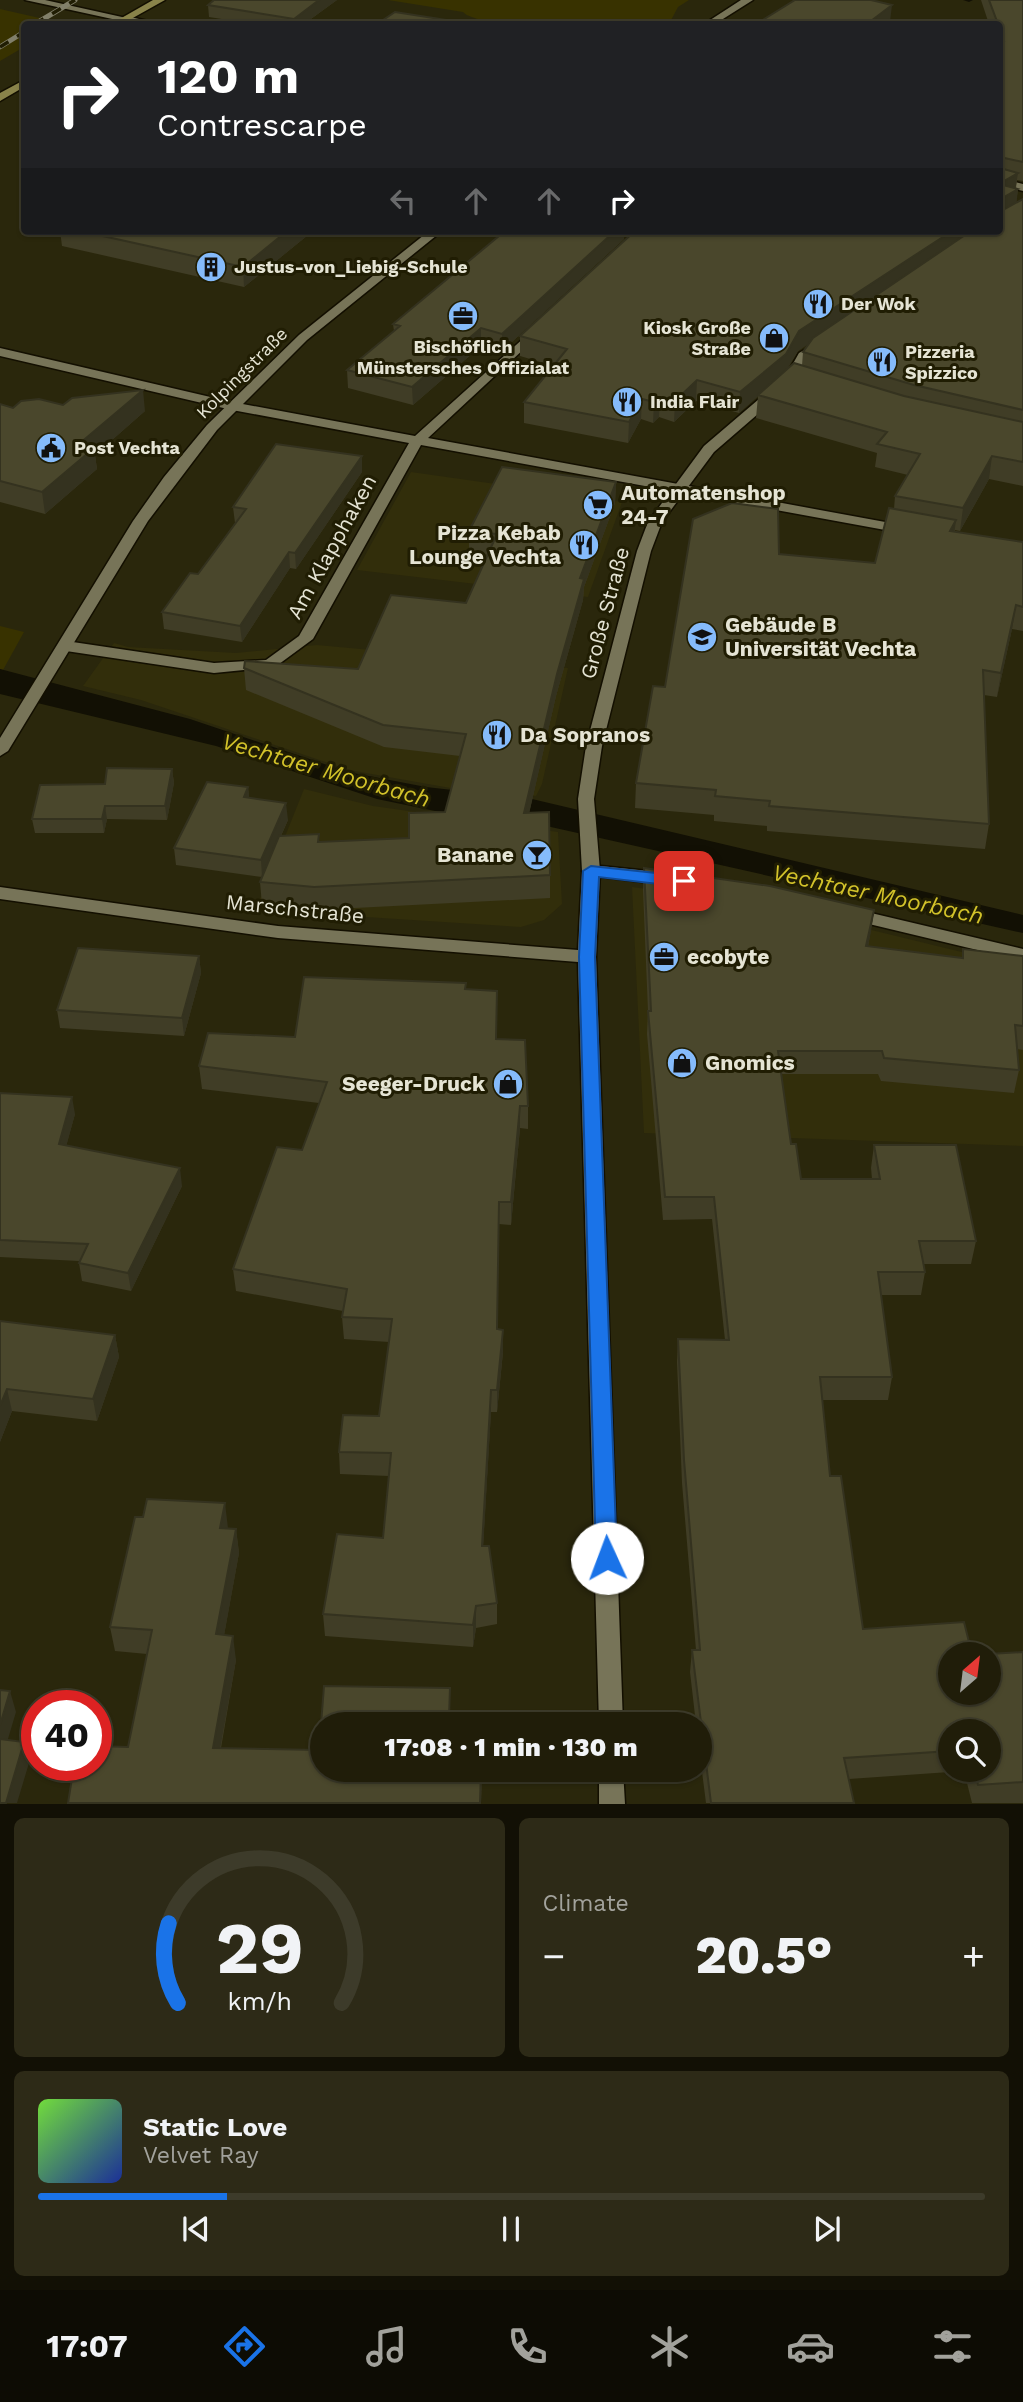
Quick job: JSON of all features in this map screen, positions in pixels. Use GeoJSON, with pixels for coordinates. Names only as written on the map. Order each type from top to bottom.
{"type":"FeatureCollection","features":[{"type":"Feature","properties":{"kind":"main road"},"geometry":{"type":"LineString","coordinates":[[123,21],[160,0]]}},
{"type":"Feature","properties":{"kind":"main road"},"geometry":{"type":"LineString","coordinates":[[0,99],[21,85]]}},
{"type":"Feature","properties":{"kind":"street"},"geometry":{"type":"LineString","coordinates":[[30,0],[117,21]]}},
{"type":"Feature","properties":{"kind":"street"},"geometry":{"type":"LineString","coordinates":[[714,21],[748,0]]}},
{"type":"Feature","properties":{"kind":"street"},"geometry":{"type":"LineString","coordinates":[[1003,182],[1023,188]]}},
{"type":"Feature","properties":{"kind":"street","name":"Kolpingstraße"},"geometry":{"type":"LineString","coordinates":[[0,751],[55,665],[134,531],[184,460],[232,406],[357,291],[431,235]]}},
{"type":"Feature","properties":{"kind":"street","name":"Am Klapphaken"},"geometry":{"type":"LineString","coordinates":[[66,646],[214,668],[270,664],[305,639],[416,442],[544,323]]}},
{"type":"Feature","properties":{"kind":"street","name":"Große Straße"},"geometry":{"type":"LineString","coordinates":[[611,1712],[587,957],[591,871],[586,799],[594,746],[644,551],[655,522],[709,449],[796,380],[804,356],[833,336]]}},
{"type":"Feature","properties":{"kind":"street"},"geometry":{"type":"LineString","coordinates":[[0,352],[232,406],[416,442],[919,532]]}},
{"type":"Feature","properties":{"kind":"street"},"geometry":{"type":"LineString","coordinates":[[591,871],[686,882]]}},
{"type":"Feature","properties":{"kind":"street","name":"Marschstraße"},"geometry":{"type":"LineString","coordinates":[[0,893],[278,932],[587,957]]}},
{"type":"Feature","properties":{"kind":"street"},"geometry":{"type":"LineString","coordinates":[[833,911],[1023,955]]}},
{"type":"Feature","properties":{"kind":"street"},"geometry":{"type":"LineString","coordinates":[[611,1782],[612,1804]]}},
{"type":"Feature","properties":{"kind":"shaded area"},"geometry":{"type":"Polygon","coordinates":[[[388,0],[689,0],[678,7],[671,21],[492,21],[463,12],[388,0]]]}},
{"type":"Feature","properties":{"kind":"shaded area"},"geometry":{"type":"Polygon","coordinates":[[[0,9],[53,21],[21,21],[21,49],[0,61],[0,9]]]}},
{"type":"Feature","properties":{"kind":"shaded area"},"geometry":{"type":"Polygon","coordinates":[[[411,472],[622,502],[588,597],[357,570],[411,472]]]}},
{"type":"Feature","properties":{"kind":"shaded area"},"geometry":{"type":"Polygon","coordinates":[[[0,626],[24,632],[3,670],[0,669],[0,626]]]}},
{"type":"Feature","properties":{"kind":"shaded area"},"geometry":{"type":"Polygon","coordinates":[[[114,643],[128,647],[236,653],[317,645],[568,668],[542,784],[536,796],[456,789],[349,770],[141,700],[83,686],[114,643]]]}},
{"type":"Feature","properties":{"kind":"shaded area"},"geometry":{"type":"Polygon","coordinates":[[[304,789],[373,806],[558,832],[562,904],[544,920],[521,927],[319,914],[258,904],[304,789]]]}},
{"type":"Feature","properties":{"kind":"shaded area"},"geometry":{"type":"Polygon","coordinates":[[[632,887],[769,905],[1023,967],[1023,1146],[644,1133],[632,887]]]}},
{"type":"Feature","properties":{"kind":"water","name":"Vechtaer Moorbach"},"geometry":{"type":"Polygon","coordinates":[[[0,669],[190,719],[348,772],[426,787],[532,799],[1023,915],[1023,933],[533,823],[435,811],[377,799],[216,746],[0,694],[0,669]]]}},
{"type":"Feature","properties":{"kind":"building"},"geometry":{"type":"Polygon","coordinates":[[[214,0],[319,0],[294,19],[208,5],[214,0]]]}},
{"type":"Feature","properties":{"kind":"building"},"geometry":{"type":"Polygon","coordinates":[[[795,0],[871,0],[892,5],[871,21],[761,21],[795,0]]]}},
{"type":"Feature","properties":{"kind":"building"},"geometry":{"type":"Polygon","coordinates":[[[989,0],[1023,0],[1023,162],[1003,158],[1004,41],[1003,21],[997,21],[989,0]]]}},
{"type":"Feature","properties":{"kind":"building"},"geometry":{"type":"Polygon","coordinates":[[[395,12],[453,21],[382,21],[395,12]]]}},
{"type":"Feature","properties":{"kind":"building"},"geometry":{"type":"Polygon","coordinates":[[[1003,169],[1018,173],[1003,182],[1003,169]]]}},
{"type":"Feature","properties":{"kind":"building"},"geometry":{"type":"Polygon","coordinates":[[[1003,185],[1018,189],[1003,198],[1003,185]]]}},
{"type":"Feature","properties":{"kind":"building"},"geometry":{"type":"Polygon","coordinates":[[[1023,199],[1023,410],[914,385],[803,352],[813,338],[965,235],[1003,235],[1003,210],[1023,199]]]}},
{"type":"Feature","properties":{"kind":"building"},"geometry":{"type":"Polygon","coordinates":[[[98,235],[282,235],[243,267],[98,235]]]}},
{"type":"Feature","properties":{"kind":"building"},"geometry":{"type":"Polygon","coordinates":[[[500,235],[611,235],[502,334],[481,328],[412,387],[347,370],[400,326],[393,324],[500,235]]]}},
{"type":"Feature","properties":{"kind":"building"},"geometry":{"type":"Polygon","coordinates":[[[631,235],[946,235],[799,331],[786,354],[740,392],[697,380],[675,401],[660,397],[654,402],[642,399],[629,422],[524,402],[567,349],[520,336],[631,235]]]}},
{"type":"Feature","properties":{"kind":"building"},"geometry":{"type":"Polygon","coordinates":[[[794,363],[904,396],[1023,422],[1023,462],[992,456],[963,508],[895,496],[920,454],[877,444],[887,432],[758,395],[794,363]]]}},
{"type":"Feature","properties":{"kind":"building","name":"Post Vechta"},"geometry":{"type":"Polygon","coordinates":[[[143,390],[79,444],[94,448],[42,492],[0,481],[0,404],[13,408],[21,401],[39,399],[63,405],[72,398],[143,390]]]}},
{"type":"Feature","properties":{"kind":"building"},"geometry":{"type":"Polygon","coordinates":[[[276,444],[362,456],[295,553],[289,552],[240,626],[162,612],[190,573],[198,574],[246,509],[233,507],[276,444]]]}},
{"type":"Feature","properties":{"kind":"building"},"geometry":{"type":"Polygon","coordinates":[[[502,467],[616,482],[580,578],[584,579],[557,674],[524,813],[549,812],[550,875],[314,887],[260,882],[279,836],[319,834],[318,842],[409,838],[409,813],[445,812],[466,734],[383,725],[244,668],[245,661],[358,669],[391,595],[466,603],[497,534],[469,531],[502,467]]]}},
{"type":"Feature","properties":{"kind":"building"},"geometry":{"type":"Polygon","coordinates":[[[732,503],[778,509],[779,554],[875,563],[889,508],[956,520],[950,531],[1023,542],[1023,607],[1016,605],[1001,673],[983,670],[989,824],[769,806],[770,801],[715,796],[716,790],[636,783],[653,686],[665,687],[693,519],[732,503]]]}},
{"type":"Feature","properties":{"kind":"building"},"geometry":{"type":"Polygon","coordinates":[[[107,768],[172,769],[165,806],[105,806],[102,819],[32,819],[40,785],[105,784],[107,768]]]}},
{"type":"Feature","properties":{"kind":"building"},"geometry":{"type":"Polygon","coordinates":[[[207,782],[248,787],[244,797],[286,803],[261,860],[174,848],[207,782]]]}},
{"type":"Feature","properties":{"kind":"building"},"geometry":{"type":"Polygon","coordinates":[[[644,868],[770,886],[874,910],[866,946],[963,958],[963,949],[1023,956],[1023,1026],[1015,1025],[1019,1070],[884,1058],[882,1051],[778,1051],[791,1144],[796,1144],[801,1179],[880,1179],[874,1145],[956,1145],[976,1241],[919,1241],[925,1272],[878,1272],[892,1377],[820,1377],[830,1476],[841,1476],[863,1629],[964,1622],[969,1642],[938,1642],[938,1705],[1001,1705],[1001,1653],[1023,1652],[1023,1782],[978,1785],[977,1782],[1001,1782],[1001,1719],[938,1719],[938,1752],[844,1758],[854,1803],[711,1803],[708,1782],[712,1782],[712,1712],[700,1712],[692,1650],[700,1650],[684,1460],[678,1339],[729,1340],[714,1197],[665,1197],[648,1011],[651,1011],[644,868]]]}},
{"type":"Feature","properties":{"kind":"building"},"geometry":{"type":"Polygon","coordinates":[[[78,948],[199,956],[182,1018],[57,1010],[78,948]]]}},
{"type":"Feature","properties":{"kind":"building"},"geometry":{"type":"Polygon","coordinates":[[[304,977],[466,983],[465,989],[497,991],[496,1039],[525,1040],[528,1106],[520,1106],[511,1202],[499,1202],[497,1329],[503,1330],[497,1390],[491,1390],[482,1546],[489,1546],[497,1603],[476,1606],[473,1625],[323,1614],[337,1534],[383,1538],[391,1453],[339,1452],[343,1415],[379,1416],[392,1319],[342,1317],[347,1289],[233,1269],[277,1147],[302,1150],[327,1082],[199,1066],[208,1033],[295,1037],[304,977]]]}},
{"type":"Feature","properties":{"kind":"building"},"geometry":{"type":"Polygon","coordinates":[[[0,1093],[72,1097],[59,1144],[180,1168],[128,1273],[79,1263],[88,1244],[0,1240],[0,1093]]]}},
{"type":"Feature","properties":{"kind":"building"},"geometry":{"type":"Polygon","coordinates":[[[0,1321],[115,1335],[93,1399],[7,1389],[0,1406],[0,1321]]]}},
{"type":"Feature","properties":{"kind":"building"},"geometry":{"type":"Polygon","coordinates":[[[147,1499],[225,1503],[220,1528],[236,1529],[216,1634],[233,1636],[213,1748],[310,1750],[310,1782],[481,1782],[480,1803],[68,1803],[72,1781],[112,1781],[112,1746],[128,1747],[152,1630],[110,1627],[135,1517],[143,1517],[147,1499]]]}},
{"type":"Feature","properties":{"kind":"building"},"geometry":{"type":"Polygon","coordinates":[[[324,1686],[450,1688],[449,1712],[322,1712],[324,1686]]]}},
{"type":"Feature","properties":{"kind":"building"},"geometry":{"type":"Polygon","coordinates":[[[0,1690],[10,1691],[0,1725],[0,1690]]]}},
{"type":"Feature","properties":{"kind":"building"},"geometry":{"type":"Polygon","coordinates":[[[0,1739],[21,1742],[21,1752],[6,1803],[0,1803],[0,1739]]]}},
{"type":"Feature","properties":{"kind":"railway"},"geometry":{"type":"LineString","coordinates":[[40,21],[75,0]]}},
{"type":"Feature","properties":{"kind":"railway"},"geometry":{"type":"LineString","coordinates":[[0,47],[21,34]]}},
{"type":"Feature","properties":{"kind":"place","name":"Justus-von_Liebig-Schule"},"geometry":{"type":"Point","coordinates":[211,267]}},
{"type":"Feature","properties":{"kind":"place","name":"Der Wok"},"geometry":{"type":"Point","coordinates":[818,304]}},
{"type":"Feature","properties":{"kind":"place","name":"Bischöflich Münstersches Offizialat"},"geometry":{"type":"Point","coordinates":[463,316]}},
{"type":"Feature","properties":{"kind":"place","name":"Kiosk Große Straße"},"geometry":{"type":"Point","coordinates":[774,338]}},
{"type":"Feature","properties":{"kind":"place","name":"Pizzeria Spizzico"},"geometry":{"type":"Point","coordinates":[882,362]}},
{"type":"Feature","properties":{"kind":"place","name":"India Flair"},"geometry":{"type":"Point","coordinates":[627,402]}},
{"type":"Feature","properties":{"kind":"place","name":"Post Vechta"},"geometry":{"type":"Point","coordinates":[51,448]}},
{"type":"Feature","properties":{"kind":"place","name":"Automatenshop 24-7"},"geometry":{"type":"Point","coordinates":[598,505]}},
{"type":"Feature","properties":{"kind":"place","name":"Pizza Kebab Lounge Vechta"},"geometry":{"type":"Point","coordinates":[584,545]}},
{"type":"Feature","properties":{"kind":"place","name":"Gebäude B Universität Vechta"},"geometry":{"type":"Point","coordinates":[702,637]}},
{"type":"Feature","properties":{"kind":"place","name":"Da Sopranos"},"geometry":{"type":"Point","coordinates":[497,735]}},
{"type":"Feature","properties":{"kind":"place","name":"Banane"},"geometry":{"type":"Point","coordinates":[537,855]}},
{"type":"Feature","properties":{"kind":"place","name":"ecobyte"},"geometry":{"type":"Point","coordinates":[664,957]}},
{"type":"Feature","properties":{"kind":"place","name":"Gnomics"},"geometry":{"type":"Point","coordinates":[682,1063]}},
{"type":"Feature","properties":{"kind":"place","name":"Seeger-Druck"},"geometry":{"type":"Point","coordinates":[508,1084]}},
{"type":"Feature","properties":{"kind":"route"},"geometry":{"type":"LineString","coordinates":[[607,1558],[587,957],[591,871],[684,881]]}}]}
